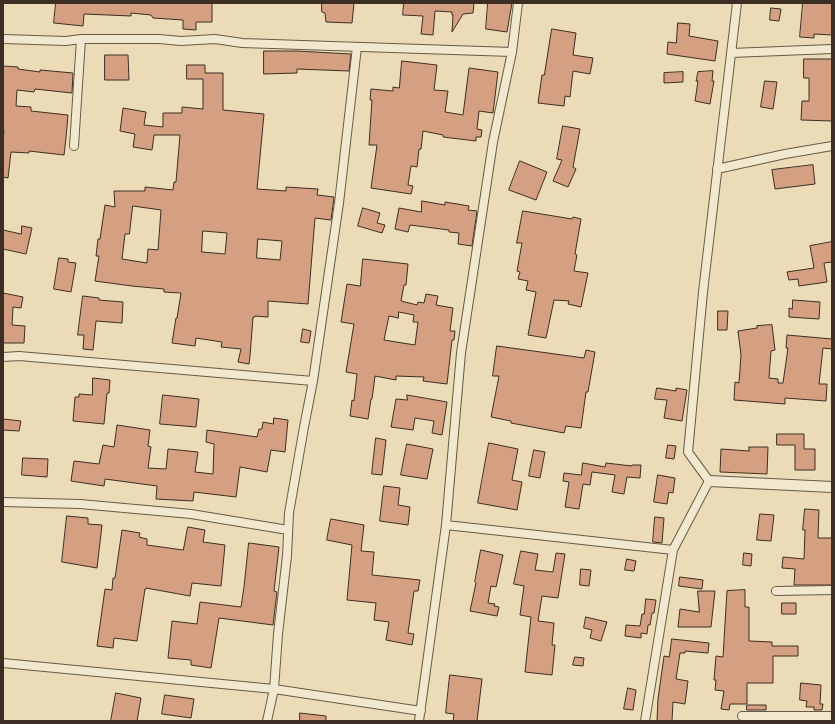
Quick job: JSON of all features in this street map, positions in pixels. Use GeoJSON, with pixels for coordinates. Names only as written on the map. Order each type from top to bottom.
{"type":"FeatureCollection","features":[{"type":"Feature","properties":{"kind":"street"},"geometry":{"type":"LineString","coordinates":[[419,721],[446,525],[461,353],[493,142],[512,52],[518,3]]}},
{"type":"Feature","properties":{"kind":"street"},"geometry":{"type":"LineString","coordinates":[[709,481],[688,452],[703,292],[737,3]]}},
{"type":"Feature","properties":{"kind":"street"},"geometry":{"type":"LineString","coordinates":[[3,39],[158,39],[181,41],[215,39],[242,43],[512,52]]}},
{"type":"Feature","properties":{"kind":"street"},"geometry":{"type":"LineString","coordinates":[[74,146],[81,39]]}},
{"type":"Feature","properties":{"kind":"street"},"geometry":{"type":"LineString","coordinates":[[267,721],[274,689],[290,513],[313,381],[339,203],[357,47]]}},
{"type":"Feature","properties":{"kind":"street"},"geometry":{"type":"LineString","coordinates":[[731,53],[832,49]]}},
{"type":"Feature","properties":{"kind":"street"},"geometry":{"type":"LineString","coordinates":[[717,169],[785,154],[832,146]]}},
{"type":"Feature","properties":{"kind":"street"},"geometry":{"type":"LineString","coordinates":[[3,357],[19,356],[313,381]]}},
{"type":"Feature","properties":{"kind":"street"},"geometry":{"type":"LineString","coordinates":[[709,481],[832,488]]}},
{"type":"Feature","properties":{"kind":"street"},"geometry":{"type":"LineString","coordinates":[[645,721],[673,550],[709,481]]}},
{"type":"Feature","properties":{"kind":"street"},"geometry":{"type":"LineString","coordinates":[[3,502],[88,504],[191,514],[288,530]]}},
{"type":"Feature","properties":{"kind":"street"},"geometry":{"type":"LineString","coordinates":[[446,525],[673,550]]}},
{"type":"Feature","properties":{"kind":"street"},"geometry":{"type":"LineString","coordinates":[[776,590],[832,590]]}},
{"type":"Feature","properties":{"kind":"street"},"geometry":{"type":"LineString","coordinates":[[3,663],[274,689],[421,711]]}},
{"type":"Feature","properties":{"kind":"street"},"geometry":{"type":"LineString","coordinates":[[742,716],[832,716]]}},
{"type":"Feature","properties":{"kind":"building"},"geometry":{"type":"Polygon","coordinates":[[[56,3],[212,3],[212,22],[196,22],[196,30],[183,29],[183,20],[153,18],[151,15],[131,13],[131,16],[84,14],[83,26],[54,23],[56,3]]]}},
{"type":"Feature","properties":{"kind":"building"},"geometry":{"type":"Polygon","coordinates":[[[322,3],[354,3],[352,23],[326,22],[325,13],[322,12],[322,3]]]}},
{"type":"Feature","properties":{"kind":"building"},"geometry":{"type":"Polygon","coordinates":[[[404,3],[474,3],[473,13],[463,14],[452,32],[452,12],[435,11],[433,35],[421,34],[423,16],[403,15],[404,3]]]}},
{"type":"Feature","properties":{"kind":"building"},"geometry":{"type":"Polygon","coordinates":[[[488,3],[512,3],[507,32],[486,29],[488,3]]]}},
{"type":"Feature","properties":{"kind":"building"},"geometry":{"type":"Polygon","coordinates":[[[803,3],[832,3],[832,35],[814,34],[814,38],[800,37],[803,3]]]}},
{"type":"Feature","properties":{"kind":"building"},"geometry":{"type":"Polygon","coordinates":[[[771,8],[781,9],[779,21],[770,20],[771,8]]]}},
{"type":"Feature","properties":{"kind":"building"},"geometry":{"type":"Polygon","coordinates":[[[678,23],[690,24],[689,36],[718,41],[715,61],[667,54],[668,42],[676,43],[678,23]]]}},
{"type":"Feature","properties":{"kind":"building"},"geometry":{"type":"Polygon","coordinates":[[[552,29],[576,33],[573,55],[593,58],[590,74],[573,71],[570,97],[565,96],[564,106],[538,103],[542,75],[544,75],[552,29]]]}},
{"type":"Feature","properties":{"kind":"building"},"geometry":{"type":"Polygon","coordinates":[[[264,51],[351,54],[349,71],[297,69],[297,73],[264,74],[264,51]]]}},
{"type":"Feature","properties":{"kind":"building"},"geometry":{"type":"Polygon","coordinates":[[[105,55],[128,55],[129,80],[105,80],[105,55]]]}},
{"type":"Feature","properties":{"kind":"building"},"geometry":{"type":"Polygon","coordinates":[[[804,59],[832,59],[832,121],[801,120],[802,101],[809,101],[809,78],[804,78],[804,59]]]}},
{"type":"Feature","properties":{"kind":"building"},"geometry":{"type":"Polygon","coordinates":[[[402,61],[437,65],[434,90],[448,91],[445,112],[463,115],[469,68],[498,72],[493,113],[479,111],[477,129],[482,130],[481,137],[476,137],[476,141],[443,137],[443,135],[423,131],[417,167],[411,166],[408,185],[413,186],[411,194],[371,188],[377,145],[369,145],[372,100],[370,100],[371,89],[393,91],[393,87],[399,88],[402,61]]]}},
{"type":"Feature","properties":{"kind":"building"},"geometry":{"type":"Polygon","coordinates":[[[187,65],[205,65],[205,73],[223,73],[223,110],[264,114],[257,189],[286,191],[286,187],[318,189],[317,195],[334,197],[331,220],[315,218],[308,304],[268,301],[268,317],[253,317],[249,364],[238,362],[241,349],[221,347],[222,342],[196,338],[195,346],[172,343],[181,293],[164,292],[164,289],[95,281],[99,256],[96,256],[98,239],[100,239],[105,205],[115,207],[114,191],[145,191],[145,187],[173,190],[174,182],[176,182],[180,135],[154,135],[152,150],[133,147],[135,134],[120,131],[123,108],[146,112],[144,125],[163,127],[163,113],[182,113],[182,107],[203,109],[203,79],[187,79],[187,65]],[[133,206],[129,234],[125,234],[122,259],[147,263],[148,249],[158,250],[161,210],[133,206]],[[203,231],[202,252],[225,254],[227,233],[203,231]],[[258,239],[257,258],[280,260],[282,241],[258,239]]]}},
{"type":"Feature","properties":{"kind":"building"},"geometry":{"type":"Polygon","coordinates":[[[3,66],[18,67],[18,69],[40,72],[40,70],[73,73],[72,93],[35,89],[34,92],[17,90],[16,106],[31,107],[31,111],[68,115],[66,138],[64,155],[29,151],[29,153],[11,152],[8,178],[3,177],[3,66]]]}},
{"type":"Feature","properties":{"kind":"building"},"geometry":{"type":"Polygon","coordinates":[[[713,71],[712,81],[714,81],[710,104],[695,101],[698,72],[713,71]]]}},
{"type":"Feature","properties":{"kind":"building"},"geometry":{"type":"Polygon","coordinates":[[[683,72],[683,82],[664,83],[664,73],[683,72]]]}},
{"type":"Feature","properties":{"kind":"building"},"geometry":{"type":"Polygon","coordinates":[[[765,81],[777,82],[773,109],[761,107],[765,81]]]}},
{"type":"Feature","properties":{"kind":"building"},"geometry":{"type":"Polygon","coordinates":[[[563,126],[580,129],[573,167],[576,169],[568,187],[553,181],[562,160],[557,159],[563,126]]]}},
{"type":"Feature","properties":{"kind":"building"},"geometry":{"type":"Polygon","coordinates":[[[520,161],[547,172],[536,200],[509,190],[520,161]]]}},
{"type":"Feature","properties":{"kind":"building"},"geometry":{"type":"Polygon","coordinates":[[[813,165],[815,184],[775,189],[772,170],[813,165]]]}},
{"type":"Feature","properties":{"kind":"building"},"geometry":{"type":"Polygon","coordinates":[[[422,201],[445,205],[445,202],[469,206],[468,210],[477,211],[472,246],[458,244],[459,233],[449,232],[449,230],[410,225],[408,232],[395,229],[399,208],[421,212],[422,201]]]}},
{"type":"Feature","properties":{"kind":"building"},"geometry":{"type":"Polygon","coordinates":[[[363,208],[380,213],[377,223],[385,225],[382,233],[358,226],[363,208]]]}},
{"type":"Feature","properties":{"kind":"building"},"geometry":{"type":"Polygon","coordinates":[[[523,211],[572,219],[573,217],[581,219],[575,254],[577,255],[574,271],[588,273],[581,307],[568,304],[569,301],[554,300],[546,338],[528,335],[536,292],[526,290],[528,281],[518,279],[520,272],[517,271],[522,243],[517,243],[523,211]]]}},
{"type":"Feature","properties":{"kind":"building"},"geometry":{"type":"Polygon","coordinates":[[[22,226],[32,228],[26,254],[3,249],[3,230],[21,234],[22,226]]]}},
{"type":"Feature","properties":{"kind":"building"},"geometry":{"type":"Polygon","coordinates":[[[832,242],[832,262],[824,263],[827,282],[799,286],[798,279],[789,280],[787,272],[814,268],[810,246],[832,242]]]}},
{"type":"Feature","properties":{"kind":"building"},"geometry":{"type":"Polygon","coordinates":[[[59,258],[68,259],[68,262],[76,263],[71,292],[54,289],[59,258]]]}},
{"type":"Feature","properties":{"kind":"building"},"geometry":{"type":"Polygon","coordinates":[[[363,259],[408,264],[406,285],[404,285],[401,301],[417,305],[418,302],[424,303],[426,294],[438,296],[436,305],[453,308],[450,331],[455,331],[454,340],[452,340],[447,384],[423,381],[424,377],[396,376],[396,380],[375,376],[368,419],[350,416],[352,400],[354,401],[357,374],[346,372],[354,324],[341,322],[347,284],[360,286],[363,259]],[[399,312],[398,318],[389,316],[384,340],[415,345],[418,322],[413,322],[414,315],[399,312]]]}},
{"type":"Feature","properties":{"kind":"building"},"geometry":{"type":"Polygon","coordinates":[[[3,293],[23,297],[21,308],[13,307],[12,325],[25,326],[24,343],[3,343],[3,293]]]}},
{"type":"Feature","properties":{"kind":"building"},"geometry":{"type":"Polygon","coordinates":[[[83,296],[99,298],[99,300],[123,302],[122,323],[96,321],[93,350],[83,349],[84,335],[78,335],[83,296]]]}},
{"type":"Feature","properties":{"kind":"building"},"geometry":{"type":"Polygon","coordinates":[[[793,300],[820,302],[819,319],[789,317],[789,308],[792,309],[793,300]]]}},
{"type":"Feature","properties":{"kind":"building"},"geometry":{"type":"Polygon","coordinates":[[[718,311],[728,311],[727,330],[718,330],[718,311]]]}},
{"type":"Feature","properties":{"kind":"building"},"geometry":{"type":"Polygon","coordinates":[[[772,325],[775,350],[771,351],[769,378],[778,379],[778,383],[783,383],[788,348],[786,348],[787,335],[832,339],[832,349],[823,348],[819,384],[827,384],[826,401],[785,398],[785,404],[734,400],[735,382],[739,383],[741,355],[738,331],[757,328],[757,326],[772,325]]]}},
{"type":"Feature","properties":{"kind":"building"},"geometry":{"type":"Polygon","coordinates":[[[303,329],[311,331],[309,343],[301,342],[303,329]]]}},
{"type":"Feature","properties":{"kind":"building"},"geometry":{"type":"Polygon","coordinates":[[[497,346],[584,358],[586,350],[595,352],[588,392],[586,392],[581,428],[566,426],[564,433],[511,423],[511,421],[491,417],[499,376],[493,376],[497,346]]]}},
{"type":"Feature","properties":{"kind":"building"},"geometry":{"type":"Polygon","coordinates":[[[93,378],[110,380],[109,393],[107,393],[104,424],[73,421],[75,397],[79,397],[79,394],[92,395],[93,378]]]}},
{"type":"Feature","properties":{"kind":"building"},"geometry":{"type":"Polygon","coordinates":[[[657,388],[676,391],[676,388],[687,390],[682,421],[664,418],[667,400],[655,399],[657,388]]]}},
{"type":"Feature","properties":{"kind":"building"},"geometry":{"type":"Polygon","coordinates":[[[163,395],[199,399],[196,427],[160,424],[163,395]]]}},
{"type":"Feature","properties":{"kind":"building"},"geometry":{"type":"Polygon","coordinates":[[[407,395],[447,402],[442,435],[432,433],[434,421],[415,418],[413,430],[391,427],[396,399],[407,400],[407,395]]]}},
{"type":"Feature","properties":{"kind":"building"},"geometry":{"type":"Polygon","coordinates":[[[274,418],[288,420],[285,452],[271,450],[267,472],[240,467],[236,497],[194,492],[193,501],[156,499],[157,486],[105,479],[104,486],[71,481],[74,461],[99,464],[103,445],[114,447],[117,425],[150,430],[148,446],[151,447],[148,468],[166,469],[168,449],[198,452],[195,472],[213,474],[214,444],[206,442],[207,430],[257,437],[259,429],[262,429],[263,422],[273,424],[274,418]]]}},
{"type":"Feature","properties":{"kind":"building"},"geometry":{"type":"Polygon","coordinates":[[[3,419],[21,421],[19,431],[3,430],[3,419]]]}},
{"type":"Feature","properties":{"kind":"building"},"geometry":{"type":"Polygon","coordinates":[[[777,434],[804,434],[804,449],[815,449],[815,470],[795,470],[795,445],[777,445],[777,434]]]}},
{"type":"Feature","properties":{"kind":"building"},"geometry":{"type":"Polygon","coordinates":[[[376,438],[386,440],[382,475],[372,474],[376,438]]]}},
{"type":"Feature","properties":{"kind":"building"},"geometry":{"type":"Polygon","coordinates":[[[489,443],[518,449],[512,480],[522,482],[517,510],[478,503],[489,443]]]}},
{"type":"Feature","properties":{"kind":"building"},"geometry":{"type":"Polygon","coordinates":[[[407,444],[433,449],[427,479],[401,475],[407,444]]]}},
{"type":"Feature","properties":{"kind":"building"},"geometry":{"type":"Polygon","coordinates":[[[668,445],[676,446],[674,459],[666,458],[668,445]]]}},
{"type":"Feature","properties":{"kind":"building"},"geometry":{"type":"Polygon","coordinates":[[[749,447],[768,447],[767,474],[720,472],[721,449],[749,451],[749,447]]]}},
{"type":"Feature","properties":{"kind":"building"},"geometry":{"type":"Polygon","coordinates":[[[534,450],[545,452],[540,478],[529,476],[534,450]]]}},
{"type":"Feature","properties":{"kind":"building"},"geometry":{"type":"Polygon","coordinates":[[[23,458],[48,459],[47,477],[22,475],[23,458]]]}},
{"type":"Feature","properties":{"kind":"building"},"geometry":{"type":"Polygon","coordinates":[[[583,463],[605,467],[606,463],[632,466],[641,465],[640,478],[627,477],[624,494],[612,492],[615,475],[592,472],[590,485],[583,484],[579,509],[565,507],[569,482],[563,481],[564,473],[581,475],[583,463]]]}},
{"type":"Feature","properties":{"kind":"building"},"geometry":{"type":"Polygon","coordinates":[[[658,475],[675,478],[673,493],[669,492],[667,504],[654,502],[658,475]]]}},
{"type":"Feature","properties":{"kind":"building"},"geometry":{"type":"Polygon","coordinates":[[[384,486],[400,488],[398,505],[410,507],[408,525],[380,521],[384,486]]]}},
{"type":"Feature","properties":{"kind":"building"},"geometry":{"type":"Polygon","coordinates":[[[805,509],[819,510],[818,538],[832,538],[832,585],[794,585],[795,569],[782,568],[783,557],[804,559],[805,530],[803,530],[805,509]]]}},
{"type":"Feature","properties":{"kind":"building"},"geometry":{"type":"Polygon","coordinates":[[[760,514],[774,515],[771,541],[757,540],[760,514]]]}},
{"type":"Feature","properties":{"kind":"building"},"geometry":{"type":"Polygon","coordinates":[[[67,516],[88,518],[88,524],[102,525],[97,568],[62,562],[67,516]]]}},
{"type":"Feature","properties":{"kind":"building"},"geometry":{"type":"Polygon","coordinates":[[[655,517],[664,518],[662,543],[653,542],[655,517]]]}},
{"type":"Feature","properties":{"kind":"building"},"geometry":{"type":"Polygon","coordinates":[[[331,519],[364,525],[361,551],[374,552],[372,575],[420,580],[418,591],[414,591],[408,633],[414,634],[412,645],[386,640],[389,622],[374,620],[376,603],[347,600],[352,545],[327,540],[331,519]]]}},
{"type":"Feature","properties":{"kind":"building"},"geometry":{"type":"Polygon","coordinates":[[[188,527],[205,530],[203,542],[225,545],[221,586],[192,583],[190,596],[146,588],[137,641],[114,638],[113,648],[97,646],[105,589],[112,590],[122,530],[140,533],[139,537],[147,539],[147,545],[183,550],[188,527]]]}},
{"type":"Feature","properties":{"kind":"building"},"geometry":{"type":"Polygon","coordinates":[[[249,543],[279,547],[274,591],[277,592],[273,625],[219,618],[211,668],[191,665],[191,660],[168,658],[172,621],[197,624],[200,602],[241,607],[249,543]]]}},
{"type":"Feature","properties":{"kind":"building"},"geometry":{"type":"Polygon","coordinates":[[[481,550],[503,555],[496,587],[491,586],[488,603],[495,604],[494,606],[499,607],[497,616],[470,611],[481,550]]]}},
{"type":"Feature","properties":{"kind":"building"},"geometry":{"type":"Polygon","coordinates":[[[521,551],[538,554],[535,570],[553,572],[556,553],[565,554],[558,598],[542,596],[538,621],[554,623],[552,645],[555,645],[552,675],[525,672],[531,617],[520,615],[524,586],[514,584],[521,551]]]}},
{"type":"Feature","properties":{"kind":"building"},"geometry":{"type":"Polygon","coordinates":[[[744,553],[752,554],[751,566],[743,565],[744,553]]]}},
{"type":"Feature","properties":{"kind":"building"},"geometry":{"type":"Polygon","coordinates":[[[627,559],[636,561],[634,571],[625,570],[627,559]]]}},
{"type":"Feature","properties":{"kind":"building"},"geometry":{"type":"Polygon","coordinates":[[[581,569],[591,570],[589,586],[580,585],[581,569]]]}},
{"type":"Feature","properties":{"kind":"building"},"geometry":{"type":"Polygon","coordinates":[[[680,577],[703,580],[702,589],[679,586],[680,577]]]}},
{"type":"Feature","properties":{"kind":"building"},"geometry":{"type":"Polygon","coordinates":[[[745,590],[745,607],[749,607],[749,641],[772,642],[772,646],[798,646],[798,656],[773,656],[773,683],[747,683],[747,704],[730,704],[729,710],[721,709],[724,691],[715,690],[716,680],[714,680],[716,656],[723,657],[727,591],[745,590]]]}},
{"type":"Feature","properties":{"kind":"building"},"geometry":{"type":"Polygon","coordinates":[[[698,591],[715,591],[711,627],[678,627],[680,609],[699,612],[698,591]]]}},
{"type":"Feature","properties":{"kind":"building"},"geometry":{"type":"Polygon","coordinates":[[[646,599],[656,600],[654,613],[652,613],[650,625],[648,625],[647,634],[641,633],[641,638],[625,636],[626,625],[640,626],[642,614],[644,614],[646,599]]]}},
{"type":"Feature","properties":{"kind":"building"},"geometry":{"type":"Polygon","coordinates":[[[782,603],[796,603],[796,614],[782,614],[782,603]]]}},
{"type":"Feature","properties":{"kind":"building"},"geometry":{"type":"Polygon","coordinates":[[[586,617],[607,622],[601,641],[590,638],[592,630],[584,628],[586,617]]]}},
{"type":"Feature","properties":{"kind":"building"},"geometry":{"type":"Polygon","coordinates":[[[672,639],[709,643],[708,653],[685,651],[685,653],[680,653],[676,679],[688,681],[685,704],[673,702],[672,721],[657,721],[658,699],[664,656],[669,657],[672,639]]]}},
{"type":"Feature","properties":{"kind":"building"},"geometry":{"type":"Polygon","coordinates":[[[575,657],[584,658],[583,666],[573,665],[575,657]]]}},
{"type":"Feature","properties":{"kind":"building"},"geometry":{"type":"Polygon","coordinates":[[[450,675],[482,679],[477,721],[453,721],[454,714],[446,713],[450,675]]]}},
{"type":"Feature","properties":{"kind":"building"},"geometry":{"type":"Polygon","coordinates":[[[801,683],[821,685],[820,704],[823,704],[822,710],[814,710],[814,707],[806,707],[807,701],[800,700],[801,683]]]}},
{"type":"Feature","properties":{"kind":"building"},"geometry":{"type":"Polygon","coordinates":[[[628,688],[636,690],[633,710],[624,709],[628,688]]]}},
{"type":"Feature","properties":{"kind":"building"},"geometry":{"type":"Polygon","coordinates":[[[116,693],[141,698],[137,721],[111,721],[116,693]]]}},
{"type":"Feature","properties":{"kind":"building"},"geometry":{"type":"Polygon","coordinates":[[[165,695],[194,699],[191,718],[162,714],[165,695]]]}},
{"type":"Feature","properties":{"kind":"building"},"geometry":{"type":"Polygon","coordinates":[[[747,705],[766,705],[766,710],[747,710],[747,705]]]}},
{"type":"Feature","properties":{"kind":"building"},"geometry":{"type":"Polygon","coordinates":[[[300,713],[326,716],[326,721],[300,721],[300,713]]]}}]}
